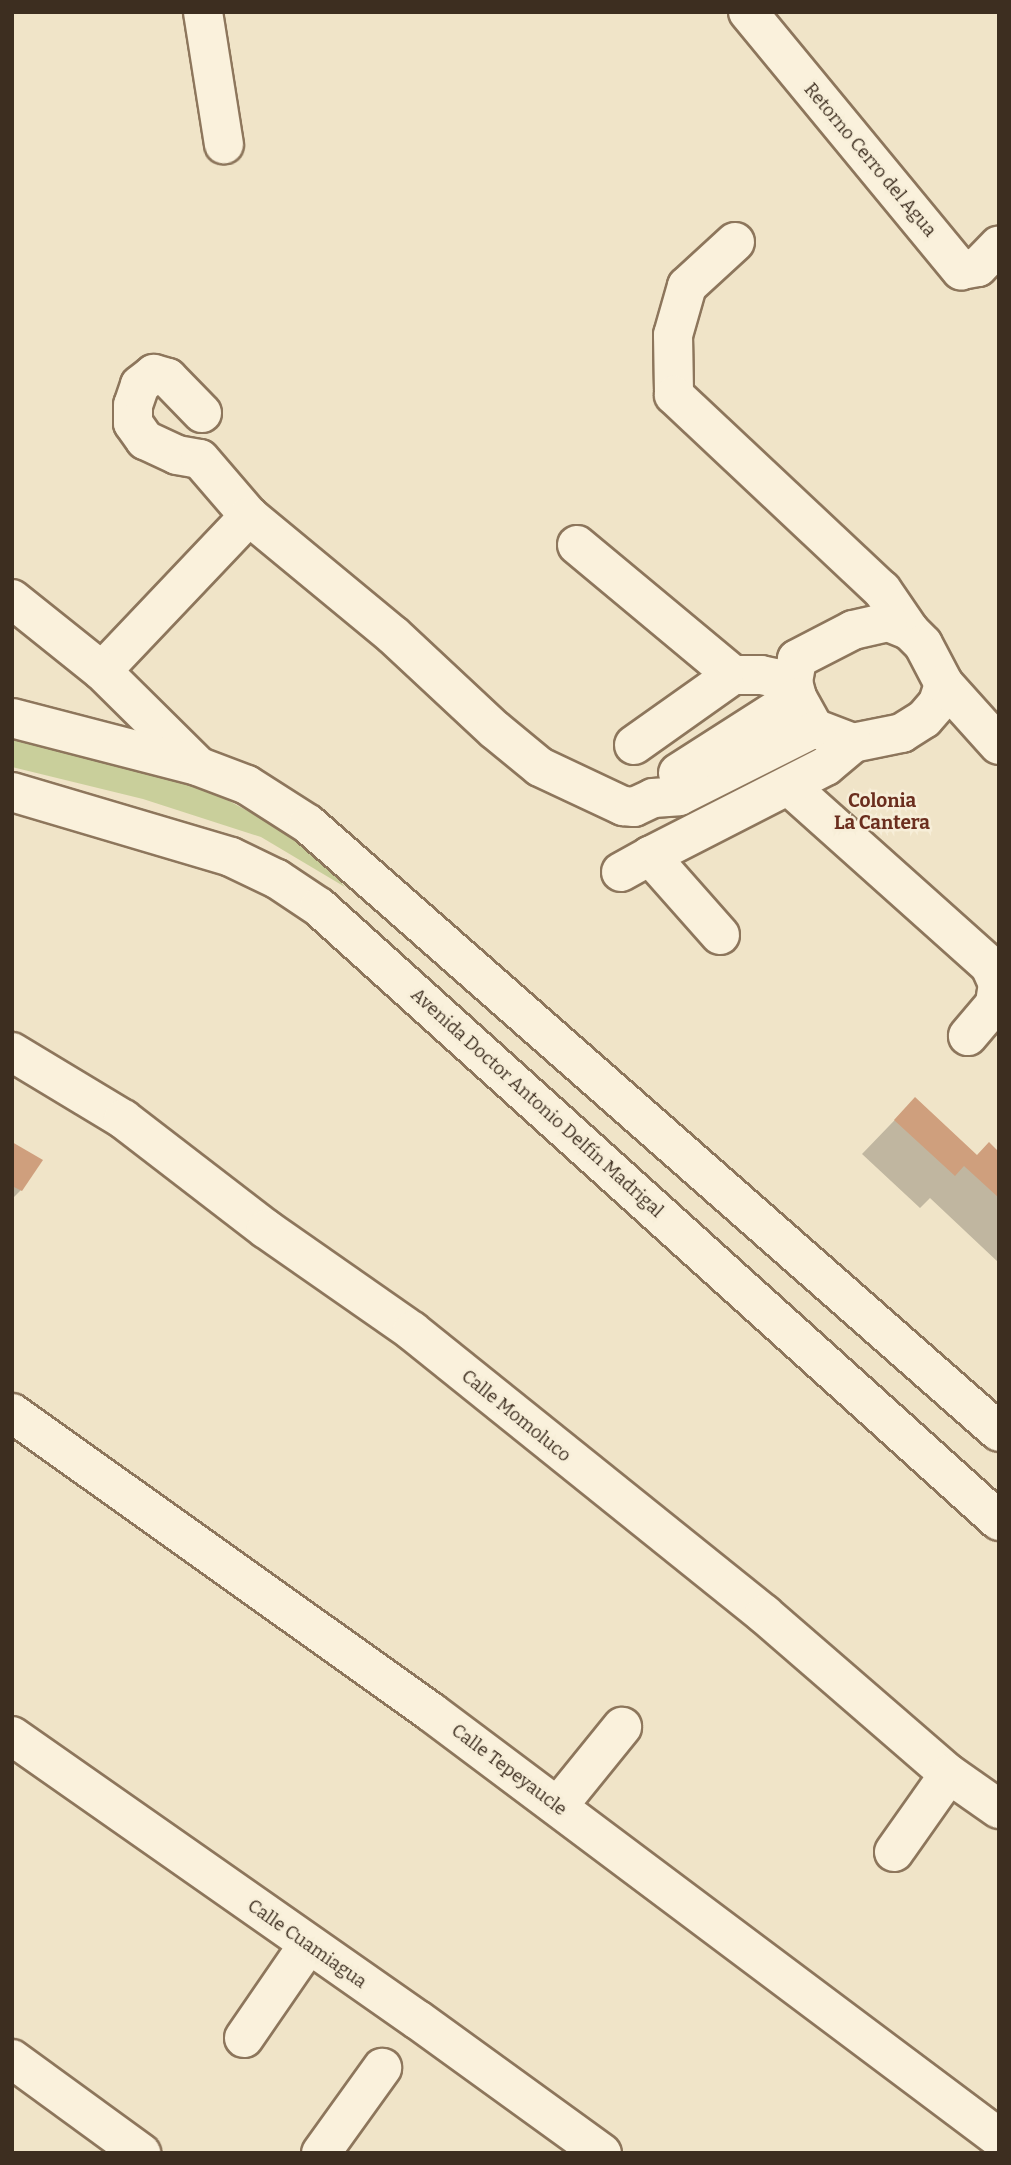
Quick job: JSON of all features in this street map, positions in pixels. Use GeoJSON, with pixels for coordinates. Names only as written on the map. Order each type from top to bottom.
{"type":"FeatureCollection","features":[{"type":"Feature","properties":{"kind":"street"},"geometry":{"type":"LineString","coordinates":[[203,12],[224,144]]}},
{"type":"Feature","properties":{"kind":"street","name":"Retorno Cerro del Agua"},"geometry":{"type":"LineString","coordinates":[[748,12],[961,270],[978,267],[999,245]]}},
{"type":"Feature","properties":{"kind":"street"},"geometry":{"type":"LineString","coordinates":[[735,242],[687,286],[673,335],[674,395],[881,590],[910,631],[923,644],[944,684],[986,732]]}},
{"type":"Feature","properties":{"kind":"street"},"geometry":{"type":"LineString","coordinates":[[202,413],[168,378],[154,374],[140,385],[132,404],[133,423],[145,440],[177,454],[200,459],[249,516],[393,635],[495,730],[540,767],[623,806],[635,807],[653,798],[670,778],[801,707]]}},
{"type":"Feature","properties":{"kind":"street"},"geometry":{"type":"LineString","coordinates":[[102,671],[249,516]]}},
{"type":"Feature","properties":{"kind":"street"},"geometry":{"type":"LineString","coordinates":[[577,545],[801,707],[902,733],[924,719],[938,703],[944,684]]}},
{"type":"Feature","properties":{"kind":"street"},"geometry":{"type":"LineString","coordinates":[[869,626],[881,590]]}},
{"type":"Feature","properties":{"kind":"street"},"geometry":{"type":"LineString","coordinates":[[12,599],[102,671],[197,766]]}},
{"type":"Feature","properties":{"kind":"street"},"geometry":{"type":"LineString","coordinates":[[789,786],[801,707],[853,630],[888,622],[910,631]]}},
{"type":"Feature","properties":{"kind":"street"},"geometry":{"type":"LineString","coordinates":[[634,745],[801,707]]}},
{"type":"Feature","properties":{"kind":"street"},"geometry":{"type":"LineString","coordinates":[[12,718],[197,766],[247,785],[308,824],[357,864],[545,1035],[999,1432]]}},
{"type":"Feature","properties":{"kind":"street"},"geometry":{"type":"LineString","coordinates":[[924,719],[986,732]]}},
{"type":"Feature","properties":{"kind":"street"},"geometry":{"type":"LineString","coordinates":[[720,935],[636,864],[789,786]]}},
{"type":"Feature","properties":{"kind":"street"},"geometry":{"type":"LineString","coordinates":[[789,786],[990,966],[998,984],[995,1004],[968,1036]]}},
{"type":"Feature","properties":{"kind":"street","name":"Avenida Doctor Antonio Delfín Madrigal"},"geometry":{"type":"LineString","coordinates":[[12,792],[231,857],[277,879],[319,907],[999,1521]]}},
{"type":"Feature","properties":{"kind":"street","name":"Calle Momoluco"},"geometry":{"type":"LineString","coordinates":[[12,1052],[123,1119],[266,1228],[412,1332],[764,1614],[949,1774],[999,1809]]}},
{"type":"Feature","properties":{"kind":"street","name":"Calle Tepeyaucle"},"geometry":{"type":"LineString","coordinates":[[12,1413],[558,1806],[999,2138]]}},
{"type":"Feature","properties":{"kind":"street"},"geometry":{"type":"LineString","coordinates":[[558,1806],[622,1727]]}},
{"type":"Feature","properties":{"kind":"street","name":"Calle Cuamiagua"},"geometry":{"type":"LineString","coordinates":[[12,1737],[602,2153]]}},
{"type":"Feature","properties":{"kind":"street"},"geometry":{"type":"LineString","coordinates":[[894,1852],[949,1774]]}},
{"type":"Feature","properties":{"kind":"street"},"geometry":{"type":"LineString","coordinates":[[244,2038],[307,1945]]}},
{"type":"Feature","properties":{"kind":"street"},"geometry":{"type":"LineString","coordinates":[[12,2059],[141,2153]]}},
{"type":"Feature","properties":{"kind":"street"},"geometry":{"type":"LineString","coordinates":[[321,2153],[382,2068]]}},
{"type":"Feature","properties":{"kind":"green space"},"geometry":{"type":"Polygon","coordinates":[[[12,729],[166,767],[307,843],[345,887],[261,837],[143,799],[12,767],[12,729]]]}},
{"type":"Feature","properties":{"kind":"building"},"geometry":{"type":"Polygon","coordinates":[[[915,1097],[977,1155],[989,1142],[999,1152],[999,1198],[964,1166],[955,1176],[894,1120],[915,1097]]]}},
{"type":"Feature","properties":{"kind":"building"},"geometry":{"type":"Polygon","coordinates":[[[12,1142],[43,1160],[22,1191],[12,1186],[12,1142]]]}},
{"type":"Feature","properties":{"kind":"district","name":"Colonia La Cantera"},"geometry":{"type":"Point","coordinates":[882,812]}}]}
